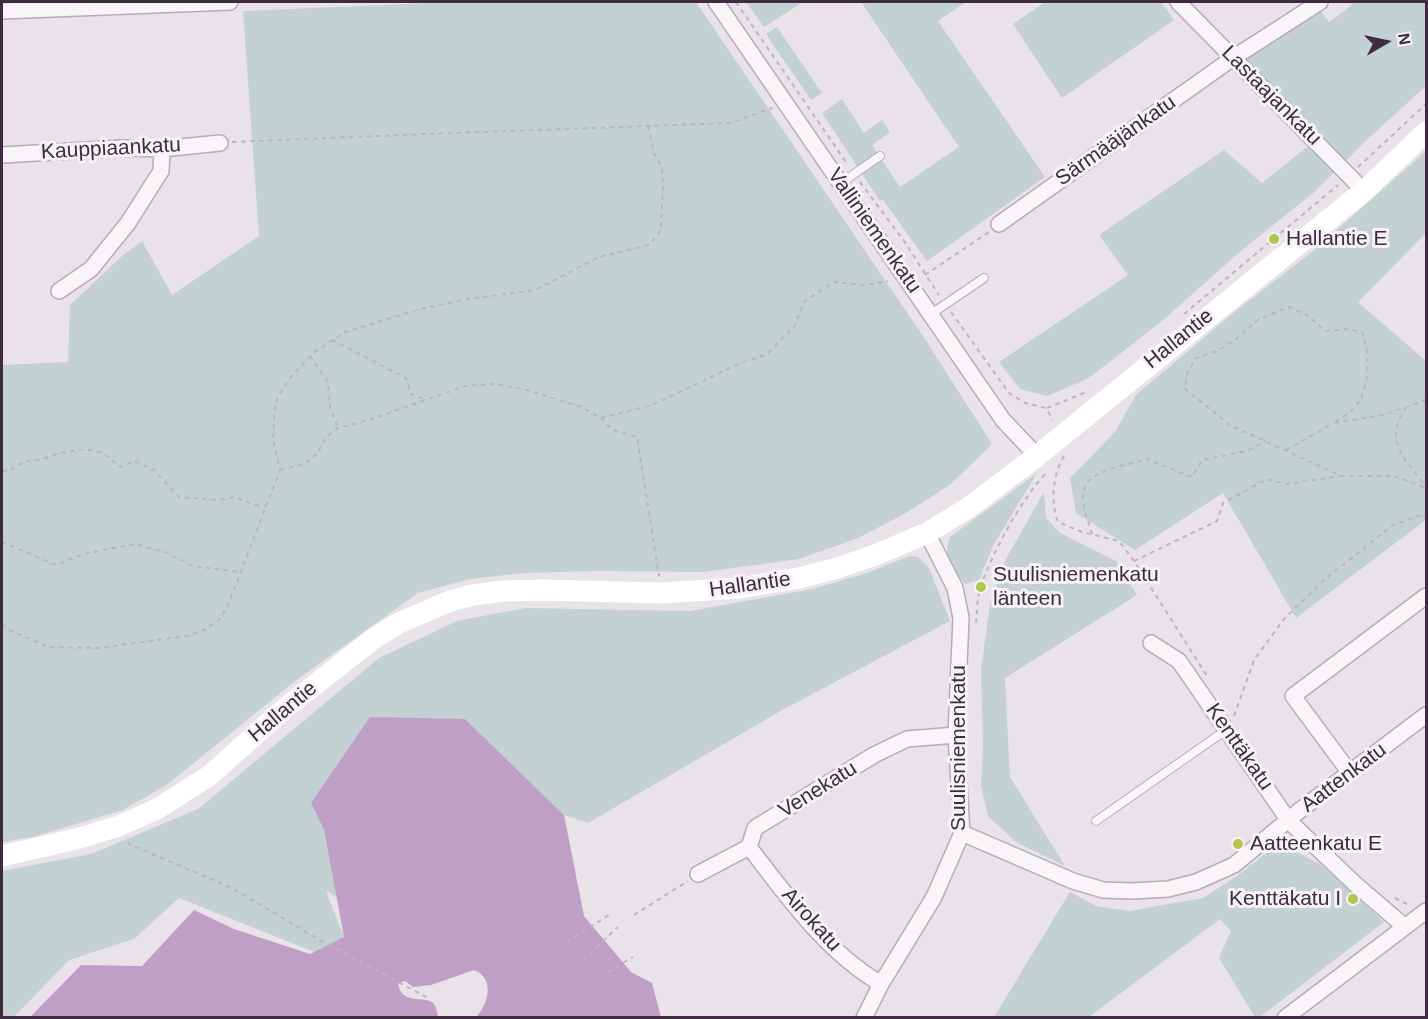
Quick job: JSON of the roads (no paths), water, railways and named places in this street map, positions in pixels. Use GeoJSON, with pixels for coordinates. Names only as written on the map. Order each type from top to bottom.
{"type":"FeatureCollection","features":[{"type":"Feature","properties":{"kind":"street"},"geometry":{"type":"LineString","coordinates":[[2,11],[230,2]]}},
{"type":"Feature","properties":{"kind":"street","name":"Valliniemenkatu"},"geometry":{"type":"LineString","coordinates":[[716,2],[1003,420],[1046,463]]}},
{"type":"Feature","properties":{"kind":"street","name":"Lastaajankatu"},"geometry":{"type":"LineString","coordinates":[[1178,2],[1356,183]]}},
{"type":"Feature","properties":{"kind":"street","name":"Särmääjänkatu"},"geometry":{"type":"LineString","coordinates":[[999,224],[1233,58],[1320,2]]}},
{"type":"Feature","properties":{"kind":"street","name":"Hallantie"},"geometry":{"type":"LineString","coordinates":[[2,856],[76,839],[119,826],[157,809],[210,776],[283,710],[373,639],[399,623],[450,601],[473,595],[506,591],[662,593],[739,588],[799,578],[837,568],[878,554],[927,533],[1046,463],[1063,433],[1356,183],[1426,132]]}},
{"type":"Feature","properties":{"kind":"street","name":"Kauppiaankatu"},"geometry":{"type":"LineString","coordinates":[[2,154],[123,148],[162,149],[220,143]]}},
{"type":"Feature","properties":{"kind":"street"},"geometry":{"type":"LineString","coordinates":[[59,291],[91,269],[123,231],[161,171],[162,149]]}},
{"type":"Feature","properties":{"kind":"street","name":"Suulisniemenkatu"},"geometry":{"type":"LineString","coordinates":[[864,1017],[881,984],[934,897],[949,867],[962,832],[956,735],[961,618],[955,588],[927,533]]}},
{"type":"Feature","properties":{"kind":"street"},"geometry":{"type":"LineString","coordinates":[[1350,773],[1293,696],[1426,596]]}},
{"type":"Feature","properties":{"kind":"street","name":"Kenttäkatu"},"geometry":{"type":"LineString","coordinates":[[1151,643],[1179,661],[1230,723],[1289,821],[1354,883],[1405,927]]}},
{"type":"Feature","properties":{"kind":"street","name":"Aattenkatu"},"geometry":{"type":"LineString","coordinates":[[962,832],[1073,881],[1103,890],[1168,890],[1196,882],[1234,865],[1426,715]]}},
{"type":"Feature","properties":{"kind":"street","name":"Venekatu"},"geometry":{"type":"LineString","coordinates":[[698,874],[748,847],[756,828],[874,756],[908,739],[956,735]]}},
{"type":"Feature","properties":{"kind":"street","name":"Airokatu"},"geometry":{"type":"LineString","coordinates":[[748,847],[814,930],[863,973],[881,984]]}},
{"type":"Feature","properties":{"kind":"street"},"geometry":{"type":"LineString","coordinates":[[1285,1017],[1424,913]]}},
{"type":"Feature","properties":{"kind":"lane"},"geometry":{"type":"LineString","coordinates":[[841,183],[880,156]]}},
{"type":"Feature","properties":{"kind":"lane"},"geometry":{"type":"LineString","coordinates":[[931,314],[984,278]]}},
{"type":"Feature","properties":{"kind":"lane"},"geometry":{"type":"LineString","coordinates":[[1096,820],[1230,723]]}},
{"type":"Feature","properties":{"kind":"place","name":"Hallantie E"},"geometry":{"type":"Point","coordinates":[1274,239]}},
{"type":"Feature","properties":{"kind":"place","name":"Suulisniemenkatu länteen"},"geometry":{"type":"Point","coordinates":[981,587]}},
{"type":"Feature","properties":{"kind":"place","name":"Aatteenkatu E"},"geometry":{"type":"Point","coordinates":[1238,844]}},
{"type":"Feature","properties":{"kind":"place","name":"Kenttäkatu I"},"geometry":{"type":"Point","coordinates":[1353,899]}}]}
